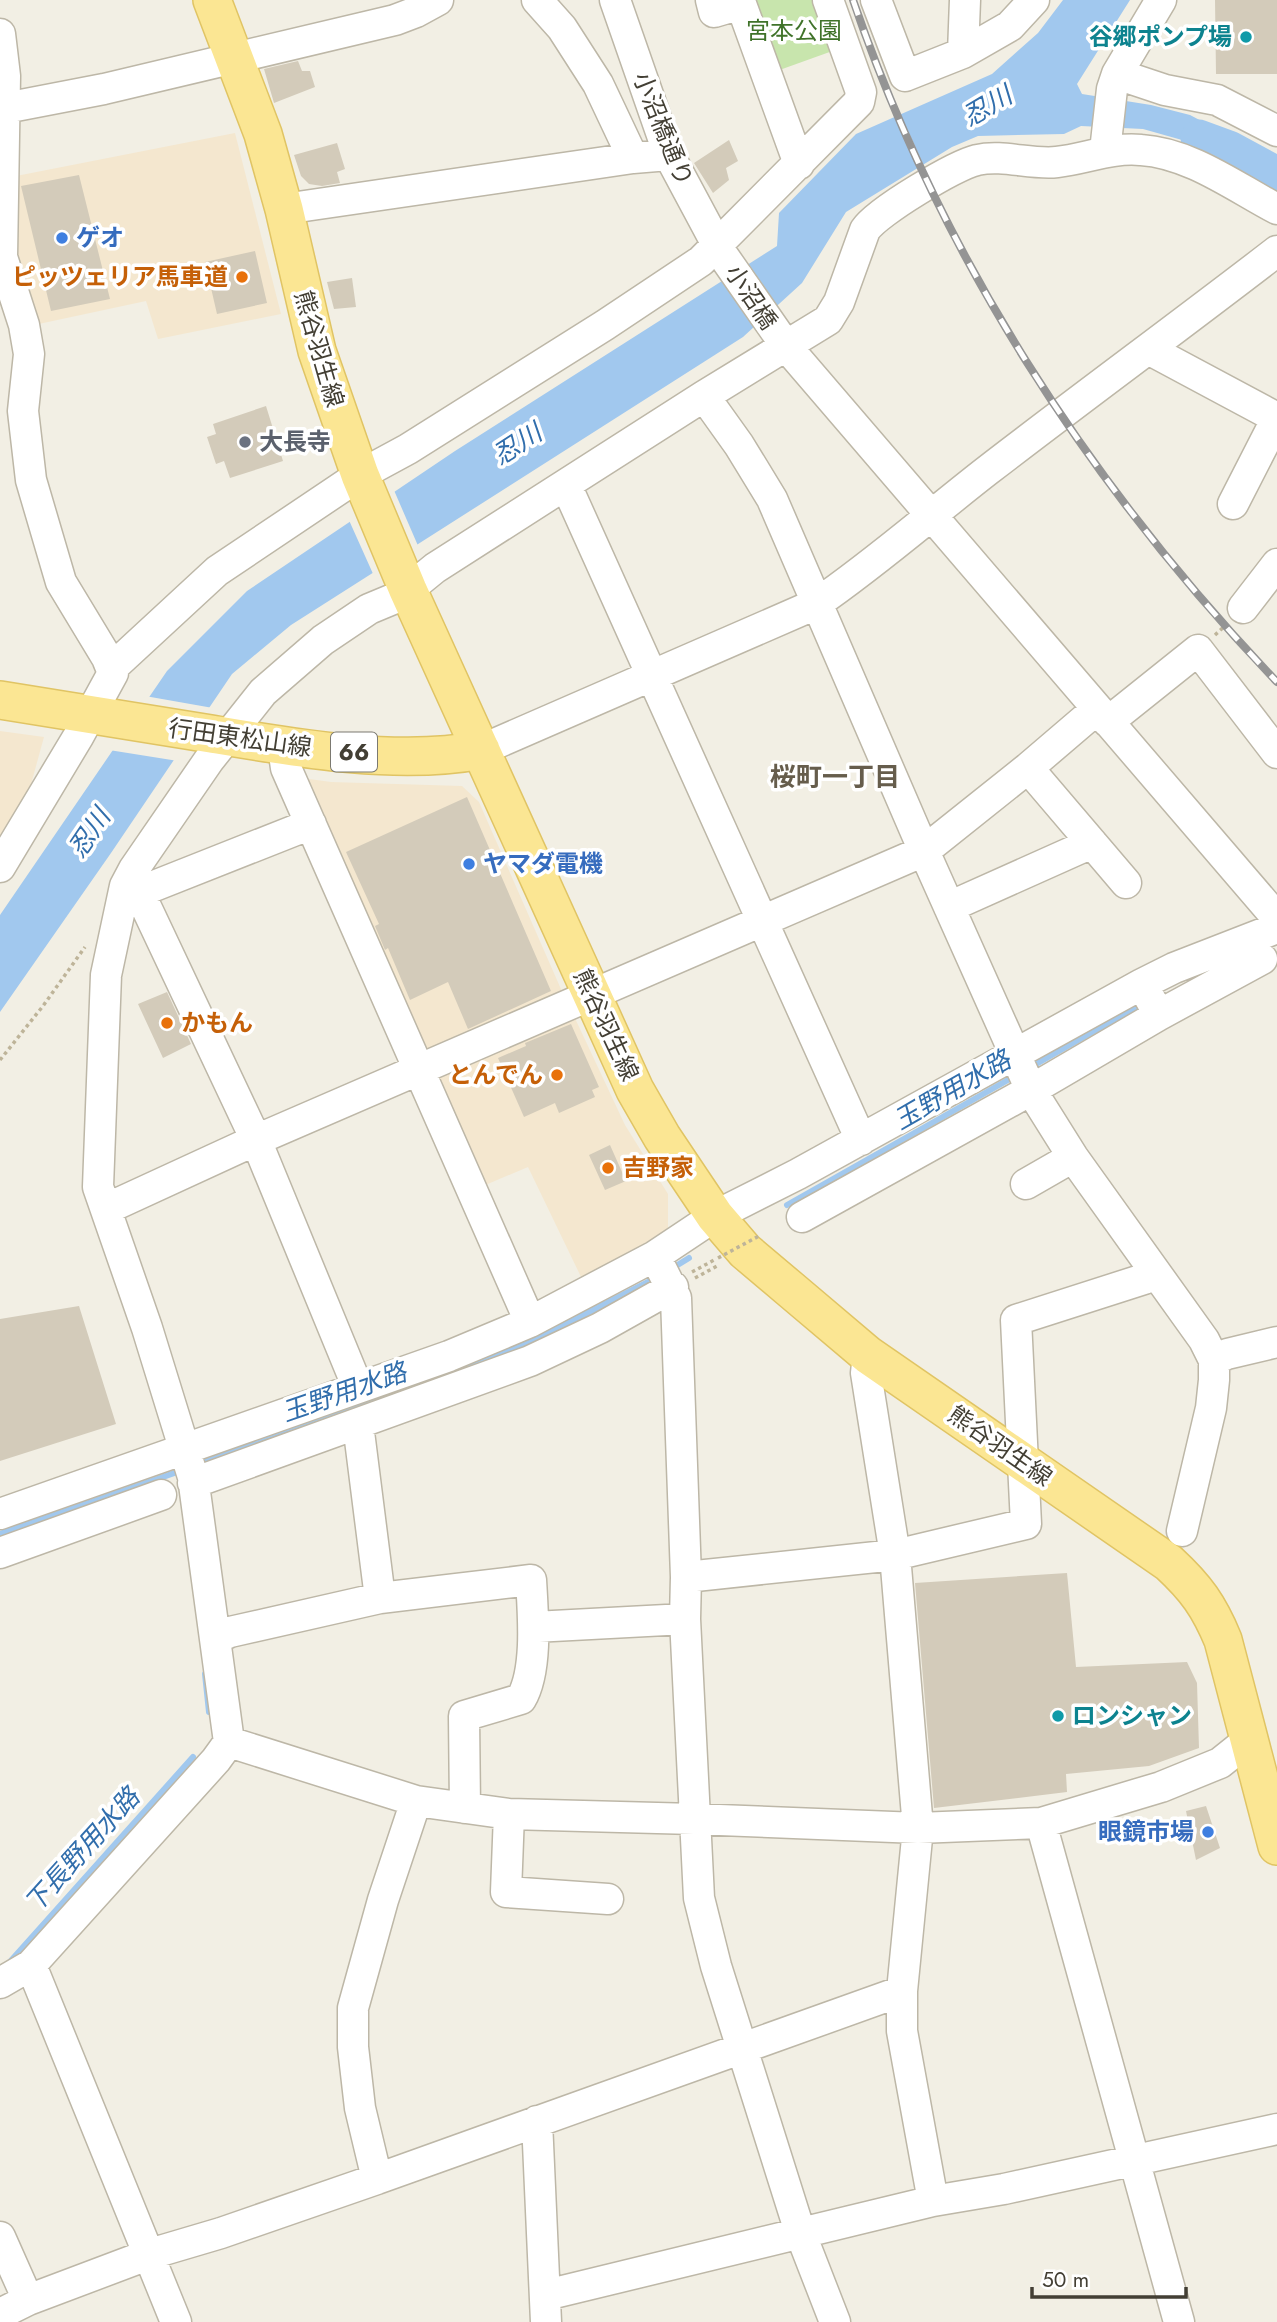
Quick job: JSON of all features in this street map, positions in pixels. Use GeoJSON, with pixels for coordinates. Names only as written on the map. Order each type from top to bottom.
{"type":"FeatureCollection","features":[{"type":"Feature","properties":{"kind":"main road","name":"熊谷羽生線"},"geometry":{"type":"LineString","coordinates":[[212,0],[263,134],[284,209],[317,351],[362,479],[406,584],[592,995],[642,1102],[662,1137],[715,1216],[745,1251],[869,1354],[1169,1563],[1190,1582],[1210,1610],[1263,1733],[1277,1846]]}},
{"type":"Feature","properties":{"kind":"main road","name":"行田東松山線"},"geometry":{"type":"LineString","coordinates":[[0,700],[283,747],[410,756],[450,756],[481,750]]}},
{"type":"Feature","properties":{"kind":"street"},"geometry":{"type":"LineString","coordinates":[[2,108],[104,89],[395,20],[438,0]]}},
{"type":"Feature","properties":{"kind":"street"},"geometry":{"type":"LineString","coordinates":[[537,0],[562,28],[598,83],[633,158]]}},
{"type":"Feature","properties":{"kind":"street","name":"小沼橋通り"},"geometry":{"type":"LineString","coordinates":[[615,0],[668,155],[719,249]]}},
{"type":"Feature","properties":{"kind":"street"},"geometry":{"type":"LineString","coordinates":[[711,0],[714,12],[741,4],[799,164]]}},
{"type":"Feature","properties":{"kind":"street"},"geometry":{"type":"LineString","coordinates":[[112,667],[217,571],[719,249],[859,102],[861,92],[828,0]]}},
{"type":"Feature","properties":{"kind":"street"},"geometry":{"type":"LineString","coordinates":[[876,0],[905,76],[963,53],[1010,26],[1034,0]]}},
{"type":"Feature","properties":{"kind":"street"},"geometry":{"type":"LineString","coordinates":[[963,53],[965,0]]}},
{"type":"Feature","properties":{"kind":"street"},"geometry":{"type":"LineString","coordinates":[[1105,140],[1114,81],[1161,0]]}},
{"type":"Feature","properties":{"kind":"street"},"geometry":{"type":"LineString","coordinates":[[0,34],[3,76],[1,258],[24,325],[29,354],[11,412],[61,582],[112,667],[113,673],[97,716],[0,867]]}},
{"type":"Feature","properties":{"kind":"street"},"geometry":{"type":"LineString","coordinates":[[1114,81],[1217,100],[1277,131]]}},
{"type":"Feature","properties":{"kind":"street"},"geometry":{"type":"LineString","coordinates":[[0,1983],[31,1965],[216,1760],[229,1742],[190,1467],[98,1186],[106,975],[132,889],[134,869],[223,736],[262,692],[323,640],[369,610],[393,600],[406,584],[566,485],[783,343],[828,320],[839,302],[865,230],[872,220],[929,184],[976,160],[1054,163],[1105,140],[1190,162],[1277,209]]}},
{"type":"Feature","properties":{"kind":"street"},"geometry":{"type":"LineString","coordinates":[[284,209],[668,155]]}},
{"type":"Feature","properties":{"kind":"street","name":"小沼橋"},"geometry":{"type":"LineString","coordinates":[[719,249],[783,343]]}},
{"type":"Feature","properties":{"kind":"street"},"geometry":{"type":"LineString","coordinates":[[481,750],[816,604],[860,575],[929,515],[1277,251]]}},
{"type":"Feature","properties":{"kind":"street"},"geometry":{"type":"LineString","coordinates":[[783,343],[1277,918]]}},
{"type":"Feature","properties":{"kind":"street"},"geometry":{"type":"LineString","coordinates":[[1150,349],[1277,418],[1233,504]]}},
{"type":"Feature","properties":{"kind":"street"},"geometry":{"type":"LineString","coordinates":[[704,396],[761,478],[1023,1072],[1073,1157],[1204,1340],[1214,1360],[1211,1408],[1182,1531]]}},
{"type":"Feature","properties":{"kind":"street"},"geometry":{"type":"LineString","coordinates":[[566,485],[861,1140]]}},
{"type":"Feature","properties":{"kind":"street"},"geometry":{"type":"LineString","coordinates":[[1243,608],[1277,564]]}},
{"type":"Feature","properties":{"kind":"street"},"geometry":{"type":"LineString","coordinates":[[106,1209],[256,1140],[924,851],[1028,768],[1198,650],[1277,753]]}},
{"type":"Feature","properties":{"kind":"street"},"geometry":{"type":"LineString","coordinates":[[283,747],[286,768],[530,1322]]}},
{"type":"Feature","properties":{"kind":"street"},"geometry":{"type":"LineString","coordinates":[[1028,768],[1126,883]]}},
{"type":"Feature","properties":{"kind":"street"},"geometry":{"type":"LineString","coordinates":[[132,889],[311,824]]}},
{"type":"Feature","properties":{"kind":"street"},"geometry":{"type":"LineString","coordinates":[[949,907],[1092,843]]}},
{"type":"Feature","properties":{"kind":"street"},"geometry":{"type":"LineString","coordinates":[[132,889],[256,1140],[358,1388]]}},
{"type":"Feature","properties":{"kind":"street"},"geometry":{"type":"LineString","coordinates":[[802,1216],[878,1175],[1142,984],[1185,963],[1277,928]]}},
{"type":"Feature","properties":{"kind":"street"},"geometry":{"type":"LineString","coordinates":[[190,1467],[358,1388],[530,1361],[600,1328],[672,1274],[715,1216],[861,1140],[1159,1015],[1262,959]]}},
{"type":"Feature","properties":{"kind":"street"},"geometry":{"type":"LineString","coordinates":[[1142,984],[1159,1015]]}},
{"type":"Feature","properties":{"kind":"street"},"geometry":{"type":"LineString","coordinates":[[1026,1184],[1073,1157]]}},
{"type":"Feature","properties":{"kind":"street"},"geometry":{"type":"LineString","coordinates":[[686,1577],[895,1555],[1026,1524],[1016,1320],[1156,1273]]}},
{"type":"Feature","properties":{"kind":"street"},"geometry":{"type":"LineString","coordinates":[[0,1514],[358,1424],[451,1375],[530,1322],[672,1274]]}},
{"type":"Feature","properties":{"kind":"street"},"geometry":{"type":"LineString","coordinates":[[672,1274],[676,1298],[686,1577],[685,1619],[699,1898],[716,1966],[800,2232],[835,2322]]}},
{"type":"Feature","properties":{"kind":"street"},"geometry":{"type":"LineString","coordinates":[[1214,1360],[1227,1354],[1277,1342]]}},
{"type":"Feature","properties":{"kind":"street"},"geometry":{"type":"LineString","coordinates":[[869,1354],[866,1373],[895,1555],[918,1828],[902,1991],[902,2031],[933,2202]]}},
{"type":"Feature","properties":{"kind":"street"},"geometry":{"type":"LineString","coordinates":[[358,1424],[380,1598]]}},
{"type":"Feature","properties":{"kind":"street"},"geometry":{"type":"LineString","coordinates":[[0,1553],[161,1495]]}},
{"type":"Feature","properties":{"kind":"street"},"geometry":{"type":"LineString","coordinates":[[215,1639],[256,1626],[380,1598],[531,1580],[534,1627],[527,1689],[521,1699],[464,1716],[465,1808]]}},
{"type":"Feature","properties":{"kind":"street"},"geometry":{"type":"LineString","coordinates":[[534,1627],[685,1619]]}},
{"type":"Feature","properties":{"kind":"street"},"geometry":{"type":"LineString","coordinates":[[229,1742],[416,1801],[509,1814],[918,1828],[1041,1823],[1161,1787],[1220,1763],[1263,1733]]}},
{"type":"Feature","properties":{"kind":"street"},"geometry":{"type":"LineString","coordinates":[[376,2179],[360,2108],[353,2047],[353,2008],[383,1900],[416,1801]]}},
{"type":"Feature","properties":{"kind":"street"},"geometry":{"type":"LineString","coordinates":[[509,1814],[506,1892],[608,1899]]}},
{"type":"Feature","properties":{"kind":"street"},"geometry":{"type":"LineString","coordinates":[[1041,1823],[1179,2322]]}},
{"type":"Feature","properties":{"kind":"street"},"geometry":{"type":"LineString","coordinates":[[31,1965],[176,2322]]}},
{"type":"Feature","properties":{"kind":"street"},"geometry":{"type":"LineString","coordinates":[[0,2314],[28,2300],[150,2254],[221,2233],[376,2179],[902,1991]]}},
{"type":"Feature","properties":{"kind":"street"},"geometry":{"type":"LineString","coordinates":[[537,2121],[546,2309],[800,2232],[1277,2129]]}},
{"type":"Feature","properties":{"kind":"street"},"geometry":{"type":"LineString","coordinates":[[0,2237],[28,2300]]}},
{"type":"Feature","properties":{"kind":"path"},"geometry":{"type":"LineString","coordinates":[[1198,650],[1243,608]]}},
{"type":"Feature","properties":{"kind":"path"},"geometry":{"type":"LineString","coordinates":[[0,1060],[43,1006],[91,937]]}},
{"type":"Feature","properties":{"kind":"path"},"geometry":{"type":"LineString","coordinates":[[672,1274],[769,1230]]}},
{"type":"Feature","properties":{"kind":"path"},"geometry":{"type":"LineString","coordinates":[[672,1274],[726,1260]]}},
{"type":"Feature","properties":{"kind":"shaded area"},"geometry":{"type":"Polygon","coordinates":[[[235,133],[281,314],[158,339],[146,301],[34,325],[14,270],[11,177],[235,133]]]}},
{"type":"Feature","properties":{"kind":"shaded area"},"geometry":{"type":"Polygon","coordinates":[[[0,731],[44,737],[22,817],[0,854],[0,731]]]}},
{"type":"Feature","properties":{"kind":"shaded area"},"geometry":{"type":"Polygon","coordinates":[[[302,778],[331,782],[462,786],[479,802],[564,996],[429,1056],[302,778]]]}},
{"type":"Feature","properties":{"kind":"shaded area"},"geometry":{"type":"Polygon","coordinates":[[[573,1014],[625,1125],[668,1194],[668,1234],[582,1279],[528,1167],[483,1186],[432,1075],[573,1014]]]}},
{"type":"Feature","properties":{"kind":"green space","name":"宮本公園"},"geometry":{"type":"Polygon","coordinates":[[[749,0],[821,0],[838,49],[774,72],[749,0]]]}},
{"type":"Feature","properties":{"kind":"water","name":"忍川"},"geometry":{"type":"Polygon","coordinates":[[[1063,0],[1130,0],[1077,84],[1082,94],[1151,105],[1190,115],[1228,135],[1228,144],[1245,157],[1220,152],[1217,156],[1182,140],[1143,129],[1081,126],[1064,134],[978,136],[952,147],[846,212],[802,283],[743,337],[291,625],[232,674],[0,1012],[0,915],[167,671],[247,591],[455,451],[777,246],[779,213],[856,134],[992,74],[1038,33],[1063,0]]]}},
{"type":"Feature","properties":{"kind":"pier"},"geometry":{"type":"Polygon","coordinates":[[[899,111],[924,166],[918,168],[894,113],[899,111]]]}},
{"type":"Feature","properties":{"kind":"pier"},"geometry":{"type":"Polygon","coordinates":[[[393,488],[419,548],[374,576],[348,518],[393,488]]]}},
{"type":"Feature","properties":{"kind":"pier"},"geometry":{"type":"Polygon","coordinates":[[[145,696],[213,708],[178,761],[109,750],[145,696]]]}},
{"type":"Feature","properties":{"kind":"building","name":"谷郷ポンプ場"},"geometry":{"type":"Polygon","coordinates":[[[1215,0],[1277,0],[1277,74],[1216,74],[1215,0]]]}},
{"type":"Feature","properties":{"kind":"building"},"geometry":{"type":"Polygon","coordinates":[[[298,61],[302,71],[310,71],[315,87],[274,103],[264,69],[298,61]]]}},
{"type":"Feature","properties":{"kind":"building"},"geometry":{"type":"Polygon","coordinates":[[[729,140],[738,161],[726,168],[729,180],[713,193],[694,163],[729,140]]]}},
{"type":"Feature","properties":{"kind":"building"},"geometry":{"type":"Polygon","coordinates":[[[337,143],[345,169],[337,172],[340,183],[322,186],[309,184],[301,176],[294,155],[337,143]]]}},
{"type":"Feature","properties":{"kind":"building"},"geometry":{"type":"Polygon","coordinates":[[[79,175],[110,299],[51,311],[21,186],[79,175]]]}},
{"type":"Feature","properties":{"kind":"building"},"geometry":{"type":"Polygon","coordinates":[[[255,251],[267,303],[217,314],[205,262],[255,251]]]}},
{"type":"Feature","properties":{"kind":"building"},"geometry":{"type":"Polygon","coordinates":[[[352,278],[356,307],[334,309],[327,282],[352,278]]]}},
{"type":"Feature","properties":{"kind":"building"},"geometry":{"type":"Polygon","coordinates":[[[266,406],[283,461],[230,478],[224,461],[216,464],[207,437],[216,434],[213,424],[266,406]]]}},
{"type":"Feature","properties":{"kind":"building"},"geometry":{"type":"Polygon","coordinates":[[[467,797],[551,991],[468,1029],[448,982],[410,1000],[388,948],[385,950],[375,926],[379,924],[346,852],[467,797]]]}},
{"type":"Feature","properties":{"kind":"building","name":"かもん"},"geometry":{"type":"Polygon","coordinates":[[[167,992],[191,1044],[163,1058],[138,1004],[167,992]]]}},
{"type":"Feature","properties":{"kind":"building"},"geometry":{"type":"Polygon","coordinates":[[[571,1024],[599,1087],[592,1090],[595,1097],[559,1113],[555,1103],[524,1117],[498,1058],[526,1046],[525,1043],[571,1024]]]}},
{"type":"Feature","properties":{"kind":"building"},"geometry":{"type":"Polygon","coordinates":[[[610,1145],[626,1181],[605,1190],[589,1155],[610,1145]]]}},
{"type":"Feature","properties":{"kind":"building"},"geometry":{"type":"Polygon","coordinates":[[[79,1306],[116,1424],[0,1461],[0,1319],[79,1306]]]}},
{"type":"Feature","properties":{"kind":"building","name":"ロンシャン"},"geometry":{"type":"Polygon","coordinates":[[[1067,1573],[1076,1667],[1187,1662],[1197,1683],[1199,1748],[1149,1766],[1066,1774],[1067,1792],[934,1808],[915,1583],[1067,1573]]]}},
{"type":"Feature","properties":{"kind":"building"},"geometry":{"type":"Polygon","coordinates":[[[1206,1806],[1220,1848],[1196,1860],[1186,1811],[1206,1806]]]}},
{"type":"Feature","properties":{"kind":"waterway"},"geometry":{"type":"LineString","coordinates":[[1199,138],[1229,149],[1277,175]]}},
{"type":"Feature","properties":{"kind":"waterway","name":"玉野用水路"},"geometry":{"type":"LineString","coordinates":[[1031,1067],[1136,1007]]}},
{"type":"Feature","properties":{"kind":"waterway","name":"玉野用水路"},"geometry":{"type":"LineString","coordinates":[[787,1205],[1015,1076]]}},
{"type":"Feature","properties":{"kind":"waterway","name":"玉野用水路"},"geometry":{"type":"LineString","coordinates":[[671,1269],[689,1258]]}},
{"type":"Feature","properties":{"kind":"waterway","name":"玉野用水路"},"geometry":{"type":"LineString","coordinates":[[454,1373],[538,1338],[656,1278]]}},
{"type":"Feature","properties":{"kind":"waterway","name":"玉野用水路"},"geometry":{"type":"LineString","coordinates":[[197,1465],[411,1389]]}},
{"type":"Feature","properties":{"kind":"waterway","name":"玉野用水路"},"geometry":{"type":"LineString","coordinates":[[0,1534],[183,1470]]}},
{"type":"Feature","properties":{"kind":"waterway","name":"下長野用水路"},"geometry":{"type":"LineString","coordinates":[[205,1674],[209,1712]]}},
{"type":"Feature","properties":{"kind":"waterway","name":"下長野用水路"},"geometry":{"type":"LineString","coordinates":[[8,1964],[193,1757]]}},
{"type":"Feature","properties":{"kind":"railway"},"geometry":{"type":"LineString","coordinates":[[853,0],[889,95],[930,187],[977,277],[1028,364],[1084,448],[1144,529],[1209,607],[1277,682]]}},
{"type":"Feature","properties":{"kind":"place","name":"谷郷ポンプ場"},"geometry":{"type":"Point","coordinates":[1246,37]}},
{"type":"Feature","properties":{"kind":"place","name":"ゲオ"},"geometry":{"type":"Point","coordinates":[62,238]}},
{"type":"Feature","properties":{"kind":"place","name":"ピッツェリア馬車道"},"geometry":{"type":"Point","coordinates":[242,277]}},
{"type":"Feature","properties":{"kind":"place","name":"大長寺"},"geometry":{"type":"Point","coordinates":[245,442]}},
{"type":"Feature","properties":{"kind":"place","name":"ヤマダ電機"},"geometry":{"type":"Point","coordinates":[469,864]}},
{"type":"Feature","properties":{"kind":"place","name":"かもん"},"geometry":{"type":"Point","coordinates":[167,1023]}},
{"type":"Feature","properties":{"kind":"place","name":"とんでん"},"geometry":{"type":"Point","coordinates":[557,1075]}},
{"type":"Feature","properties":{"kind":"place","name":"吉野家"},"geometry":{"type":"Point","coordinates":[608,1168]}},
{"type":"Feature","properties":{"kind":"place","name":"ロンシャン"},"geometry":{"type":"Point","coordinates":[1058,1716]}},
{"type":"Feature","properties":{"kind":"place","name":"眼鏡市場"},"geometry":{"type":"Point","coordinates":[1208,1832]}},
{"type":"Feature","properties":{"kind":"district","name":"桜町一丁目"},"geometry":{"type":"Point","coordinates":[835,777]}}]}
